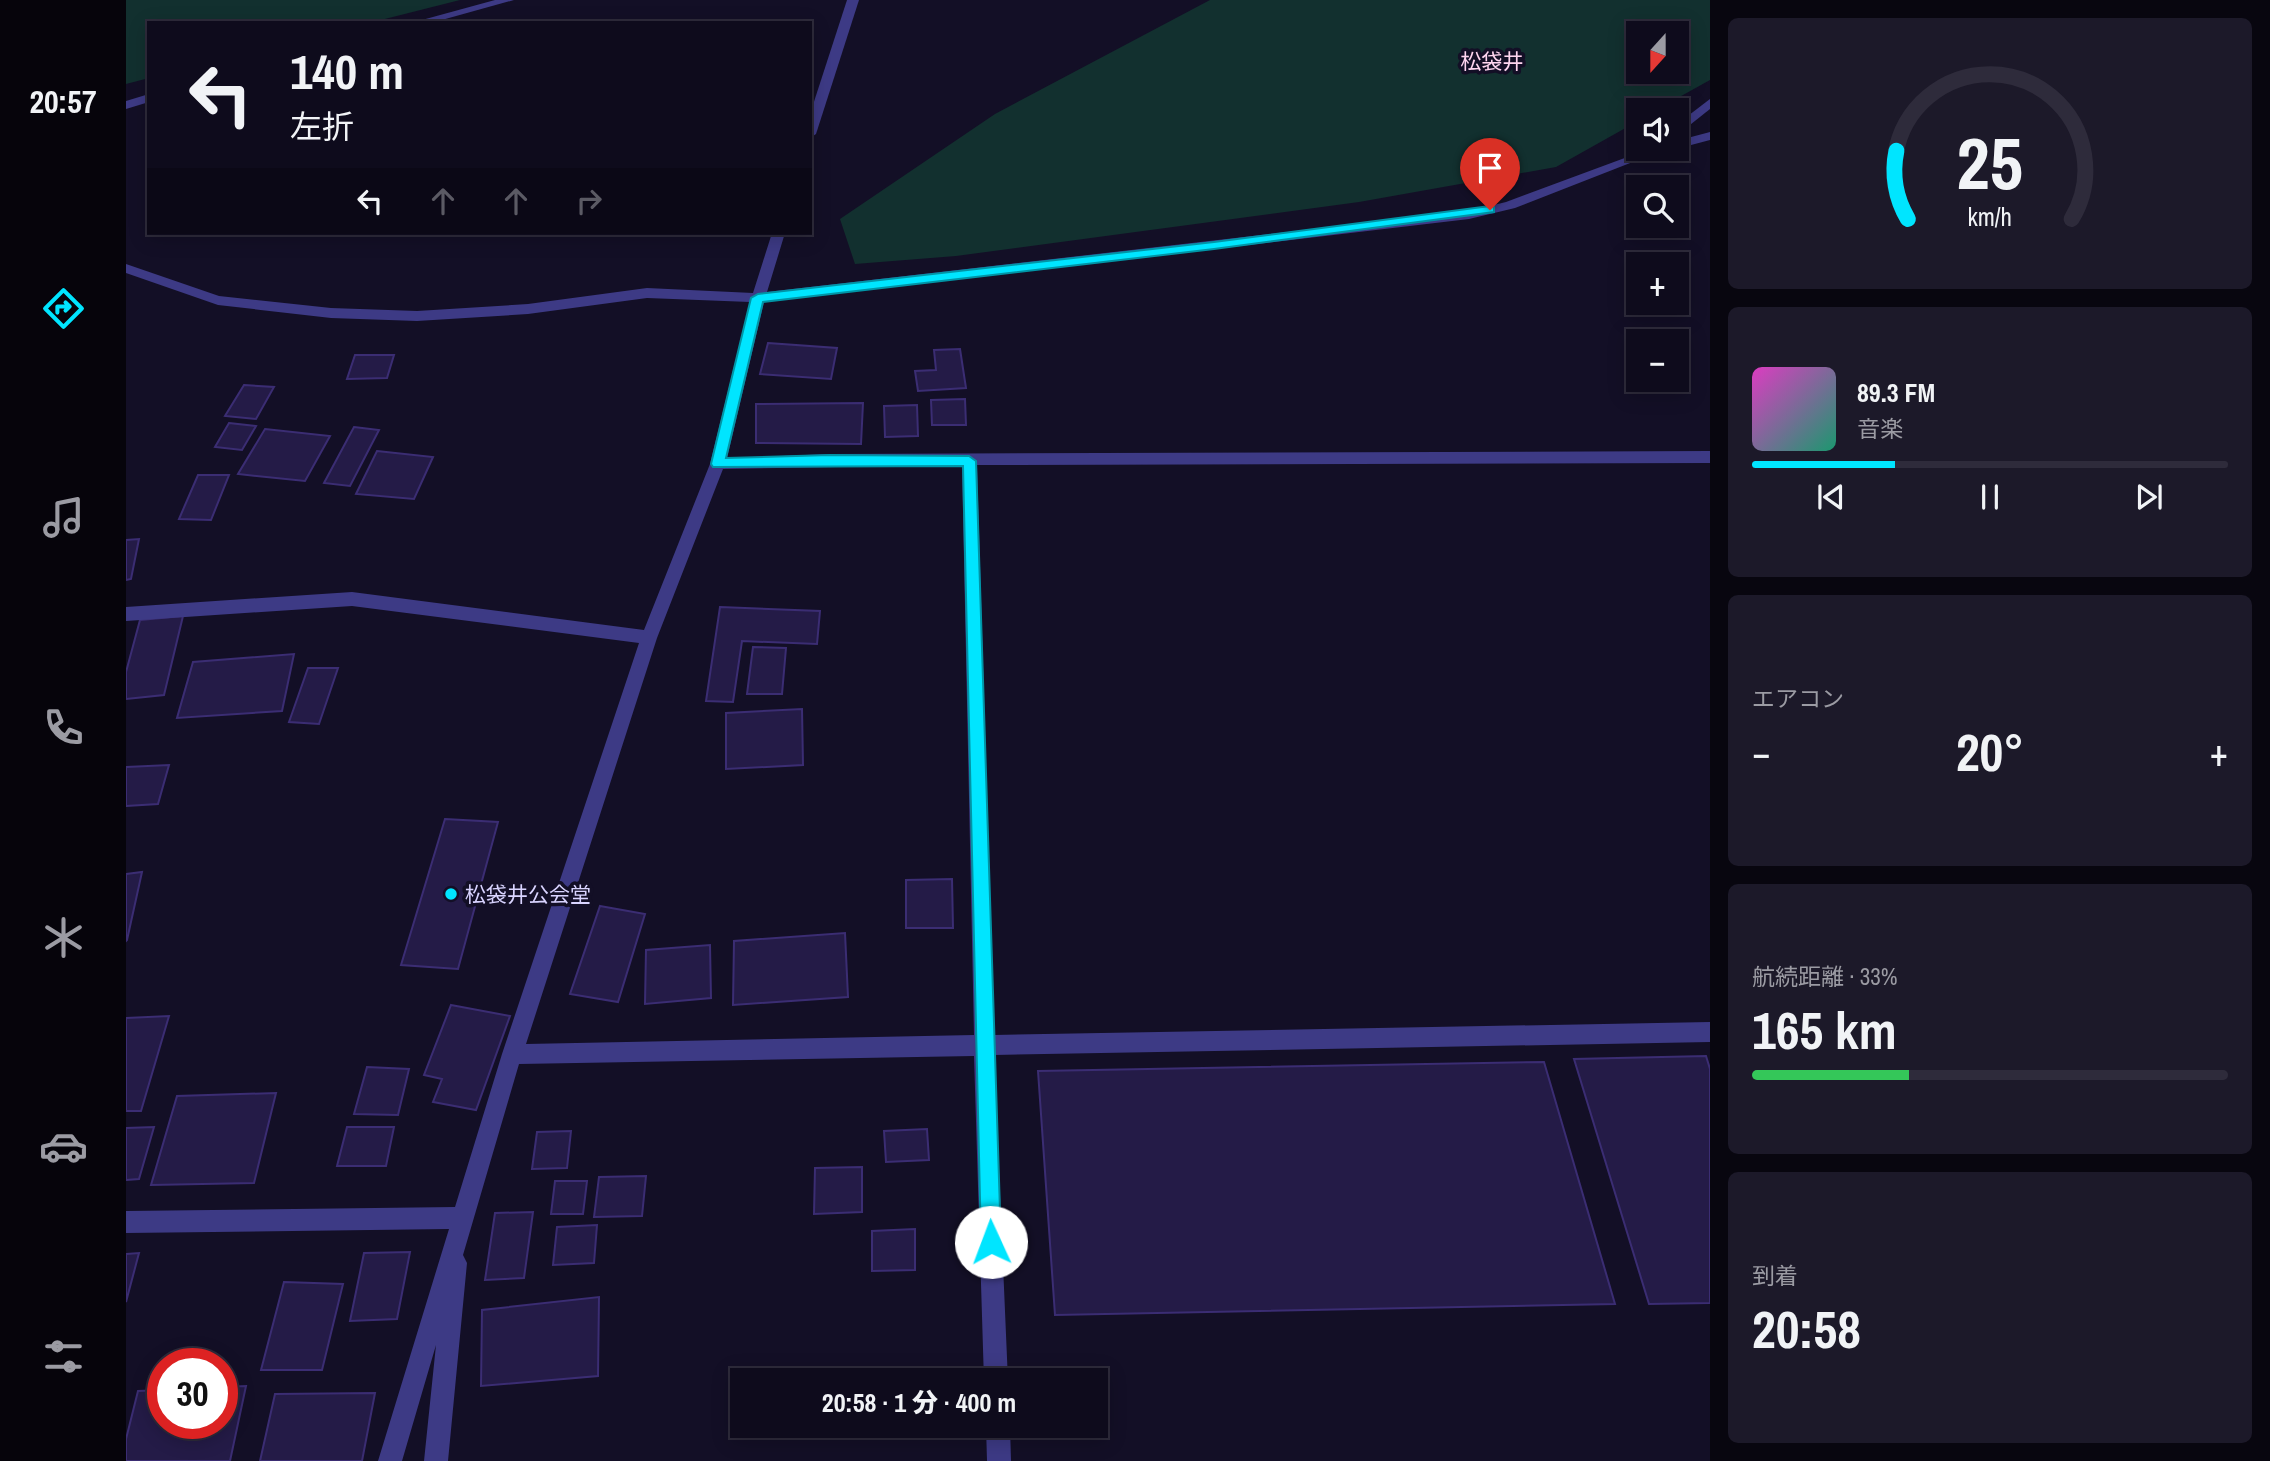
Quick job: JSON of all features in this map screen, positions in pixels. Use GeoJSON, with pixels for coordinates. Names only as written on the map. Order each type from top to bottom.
{"type":"FeatureCollection","features":[{"type":"Feature","properties":{"kind":"street"},"geometry":{"type":"LineString","coordinates":[[424,21],[508,0]]}},
{"type":"Feature","properties":{"kind":"street"},"geometry":{"type":"LineString","coordinates":[[812,128],[853,0]]}},
{"type":"Feature","properties":{"kind":"street"},"geometry":{"type":"LineString","coordinates":[[126,105],[147,99]]}},
{"type":"Feature","properties":{"kind":"street"},"geometry":{"type":"LineString","coordinates":[[1689,121],[1710,103]]}},
{"type":"Feature","properties":{"kind":"street"},"geometry":{"type":"LineString","coordinates":[[1689,142],[1710,136]]}},
{"type":"Feature","properties":{"kind":"street"},"geometry":{"type":"LineString","coordinates":[[126,268],[218,300],[331,313],[417,316],[528,309],[647,293],[758,298],[1469,215],[1510,205],[1626,161]]}},
{"type":"Feature","properties":{"kind":"street"},"geometry":{"type":"LineString","coordinates":[[390,1461],[460,1218],[512,1054],[649,638],[718,464],[758,298],[778,235]]}},
{"type":"Feature","properties":{"kind":"street"},"geometry":{"type":"LineString","coordinates":[[718,464],[830,460],[1710,457]]}},
{"type":"Feature","properties":{"kind":"street"},"geometry":{"type":"LineString","coordinates":[[969,461],[984,1047],[996,1368]]}},
{"type":"Feature","properties":{"kind":"street"},"geometry":{"type":"LineString","coordinates":[[126,614],[352,599],[649,638]]}},
{"type":"Feature","properties":{"kind":"street"},"geometry":{"type":"LineString","coordinates":[[512,1054],[1710,1031]]}},
{"type":"Feature","properties":{"kind":"street"},"geometry":{"type":"LineString","coordinates":[[126,1222],[460,1218]]}},
{"type":"Feature","properties":{"kind":"street"},"geometry":{"type":"LineString","coordinates":[[436,1461],[460,1218]]}},
{"type":"Feature","properties":{"kind":"street"},"geometry":{"type":"LineString","coordinates":[[998,1438],[999,1461]]}},
{"type":"Feature","properties":{"kind":"green space"},"geometry":{"type":"Polygon","coordinates":[[[126,0],[460,0],[377,21],[147,21],[147,79],[126,84],[126,0]]]}},
{"type":"Feature","properties":{"kind":"green space"},"geometry":{"type":"Polygon","coordinates":[[[1210,0],[1710,0],[1710,80],[1678,98],[1626,98],[1626,128],[1556,167],[1359,202],[956,256],[855,264],[840,219],[995,114],[1210,0]]]}},
{"type":"Feature","properties":{"kind":"building"},"geometry":{"type":"Polygon","coordinates":[[[768,343],[837,348],[831,379],[760,374],[768,343]]]}},
{"type":"Feature","properties":{"kind":"building"},"geometry":{"type":"Polygon","coordinates":[[[960,349],[966,388],[918,391],[915,371],[936,370],[934,350],[960,349]]]}},
{"type":"Feature","properties":{"kind":"building"},"geometry":{"type":"Polygon","coordinates":[[[355,355],[394,355],[387,378],[347,379],[355,355]]]}},
{"type":"Feature","properties":{"kind":"building"},"geometry":{"type":"Polygon","coordinates":[[[244,385],[274,387],[256,419],[225,416],[244,385]]]}},
{"type":"Feature","properties":{"kind":"building"},"geometry":{"type":"Polygon","coordinates":[[[965,399],[966,425],[932,425],[931,400],[965,399]]]}},
{"type":"Feature","properties":{"kind":"building"},"geometry":{"type":"Polygon","coordinates":[[[863,403],[861,444],[756,443],[756,404],[863,403]]]}},
{"type":"Feature","properties":{"kind":"building"},"geometry":{"type":"Polygon","coordinates":[[[917,405],[918,436],[885,437],[884,406],[917,405]]]}},
{"type":"Feature","properties":{"kind":"building"},"geometry":{"type":"Polygon","coordinates":[[[229,423],[256,426],[242,450],[215,447],[229,423]]]}},
{"type":"Feature","properties":{"kind":"building"},"geometry":{"type":"Polygon","coordinates":[[[354,427],[379,430],[350,486],[324,483],[354,427]]]}},
{"type":"Feature","properties":{"kind":"building"},"geometry":{"type":"Polygon","coordinates":[[[265,429],[330,436],[305,481],[238,474],[265,429]]]}},
{"type":"Feature","properties":{"kind":"building"},"geometry":{"type":"Polygon","coordinates":[[[377,451],[433,457],[414,499],[356,494],[377,451]]]}},
{"type":"Feature","properties":{"kind":"building"},"geometry":{"type":"Polygon","coordinates":[[[198,475],[229,475],[211,520],[179,519],[198,475]]]}},
{"type":"Feature","properties":{"kind":"building"},"geometry":{"type":"Polygon","coordinates":[[[139,539],[131,579],[126,580],[126,540],[139,539]]]}},
{"type":"Feature","properties":{"kind":"building"},"geometry":{"type":"Polygon","coordinates":[[[720,607],[820,611],[817,644],[742,641],[733,702],[706,701],[720,607]]]}},
{"type":"Feature","properties":{"kind":"building"},"geometry":{"type":"Polygon","coordinates":[[[183,616],[164,695],[126,699],[126,672],[140,620],[183,616]]]}},
{"type":"Feature","properties":{"kind":"building"},"geometry":{"type":"Polygon","coordinates":[[[753,647],[786,648],[782,694],[747,694],[753,647]]]}},
{"type":"Feature","properties":{"kind":"building"},"geometry":{"type":"Polygon","coordinates":[[[294,654],[282,711],[177,718],[193,662],[294,654]]]}},
{"type":"Feature","properties":{"kind":"building"},"geometry":{"type":"Polygon","coordinates":[[[308,668],[338,668],[319,724],[289,722],[308,668]]]}},
{"type":"Feature","properties":{"kind":"building"},"geometry":{"type":"Polygon","coordinates":[[[802,709],[803,765],[726,769],[726,713],[802,709]]]}},
{"type":"Feature","properties":{"kind":"building"},"geometry":{"type":"Polygon","coordinates":[[[169,765],[158,804],[126,806],[126,767],[169,765]]]}},
{"type":"Feature","properties":{"kind":"building","name":"松袋井公会堂"},"geometry":{"type":"Polygon","coordinates":[[[445,819],[498,822],[458,969],[401,965],[445,819]]]}},
{"type":"Feature","properties":{"kind":"building"},"geometry":{"type":"Polygon","coordinates":[[[142,872],[127,940],[126,941],[126,874],[142,872]]]}},
{"type":"Feature","properties":{"kind":"building"},"geometry":{"type":"Polygon","coordinates":[[[952,879],[953,928],[906,928],[906,880],[952,879]]]}},
{"type":"Feature","properties":{"kind":"building"},"geometry":{"type":"Polygon","coordinates":[[[600,906],[645,914],[618,1002],[570,994],[600,906]]]}},
{"type":"Feature","properties":{"kind":"building"},"geometry":{"type":"Polygon","coordinates":[[[845,933],[848,997],[733,1005],[734,941],[845,933]]]}},
{"type":"Feature","properties":{"kind":"building"},"geometry":{"type":"Polygon","coordinates":[[[710,945],[711,998],[645,1004],[646,950],[710,945]]]}},
{"type":"Feature","properties":{"kind":"building"},"geometry":{"type":"Polygon","coordinates":[[[451,1005],[510,1016],[476,1110],[433,1102],[442,1079],[424,1075],[451,1005]]]}},
{"type":"Feature","properties":{"kind":"building"},"geometry":{"type":"Polygon","coordinates":[[[169,1016],[141,1111],[126,1111],[126,1018],[169,1016]]]}},
{"type":"Feature","properties":{"kind":"building"},"geometry":{"type":"Polygon","coordinates":[[[1706,1056],[1710,1069],[1710,1303],[1649,1304],[1574,1059],[1706,1056]]]}},
{"type":"Feature","properties":{"kind":"building"},"geometry":{"type":"Polygon","coordinates":[[[1544,1062],[1615,1304],[1055,1315],[1038,1071],[1544,1062]]]}},
{"type":"Feature","properties":{"kind":"building"},"geometry":{"type":"Polygon","coordinates":[[[367,1067],[409,1069],[398,1115],[354,1114],[367,1067]]]}},
{"type":"Feature","properties":{"kind":"building"},"geometry":{"type":"Polygon","coordinates":[[[276,1093],[254,1183],[151,1185],[177,1096],[276,1093]]]}},
{"type":"Feature","properties":{"kind":"building"},"geometry":{"type":"Polygon","coordinates":[[[154,1127],[139,1179],[126,1180],[126,1128],[154,1127]]]}},
{"type":"Feature","properties":{"kind":"building"},"geometry":{"type":"Polygon","coordinates":[[[347,1127],[394,1127],[386,1166],[337,1166],[347,1127]]]}},
{"type":"Feature","properties":{"kind":"building"},"geometry":{"type":"Polygon","coordinates":[[[927,1129],[929,1160],[886,1162],[884,1131],[927,1129]]]}},
{"type":"Feature","properties":{"kind":"building"},"geometry":{"type":"Polygon","coordinates":[[[571,1131],[567,1168],[532,1169],[537,1132],[571,1131]]]}},
{"type":"Feature","properties":{"kind":"building"},"geometry":{"type":"Polygon","coordinates":[[[862,1167],[862,1212],[814,1214],[815,1168],[862,1167]]]}},
{"type":"Feature","properties":{"kind":"building"},"geometry":{"type":"Polygon","coordinates":[[[646,1176],[642,1216],[594,1217],[599,1177],[646,1176]]]}},
{"type":"Feature","properties":{"kind":"building"},"geometry":{"type":"Polygon","coordinates":[[[555,1181],[587,1181],[583,1214],[551,1214],[555,1181]]]}},
{"type":"Feature","properties":{"kind":"building"},"geometry":{"type":"Polygon","coordinates":[[[533,1212],[524,1278],[485,1280],[495,1213],[533,1212]]]}},
{"type":"Feature","properties":{"kind":"building"},"geometry":{"type":"Polygon","coordinates":[[[597,1225],[594,1263],[553,1265],[557,1227],[597,1225]]]}},
{"type":"Feature","properties":{"kind":"building"},"geometry":{"type":"Polygon","coordinates":[[[915,1229],[915,1270],[872,1271],[872,1231],[915,1229]]]}},
{"type":"Feature","properties":{"kind":"building"},"geometry":{"type":"Polygon","coordinates":[[[410,1252],[397,1319],[350,1321],[364,1253],[410,1252]]]}},
{"type":"Feature","properties":{"kind":"building"},"geometry":{"type":"Polygon","coordinates":[[[139,1253],[126,1302],[126,1254],[139,1253]]]}},
{"type":"Feature","properties":{"kind":"building"},"geometry":{"type":"Polygon","coordinates":[[[284,1282],[343,1284],[322,1370],[261,1370],[284,1282]]]}},
{"type":"Feature","properties":{"kind":"building"},"geometry":{"type":"Polygon","coordinates":[[[599,1297],[598,1376],[481,1386],[482,1310],[599,1297]]]}},
{"type":"Feature","properties":{"kind":"building"},"geometry":{"type":"Polygon","coordinates":[[[238,1386],[246,1386],[238,1424],[238,1386]]]}},
{"type":"Feature","properties":{"kind":"building"},"geometry":{"type":"Polygon","coordinates":[[[138,1391],[147,1391],[147,1439],[235,1439],[230,1461],[126,1461],[126,1439],[138,1391]]]}},
{"type":"Feature","properties":{"kind":"building"},"geometry":{"type":"Polygon","coordinates":[[[375,1393],[362,1461],[260,1461],[275,1394],[375,1393]]]}},
{"type":"Feature","properties":{"kind":"place","name":"松袋井公会堂"},"geometry":{"type":"Point","coordinates":[451,894]}},
{"type":"Feature","properties":{"kind":"district","name":"松袋井"},"geometry":{"type":"Point","coordinates":[1492,61]}},
{"type":"Feature","properties":{"kind":"route"},"geometry":{"type":"LineString","coordinates":[[991,1242],[969,461],[830,460],[718,464],[758,298],[1214,246],[1251,239],[1469,215],[1490,210]]}}]}
